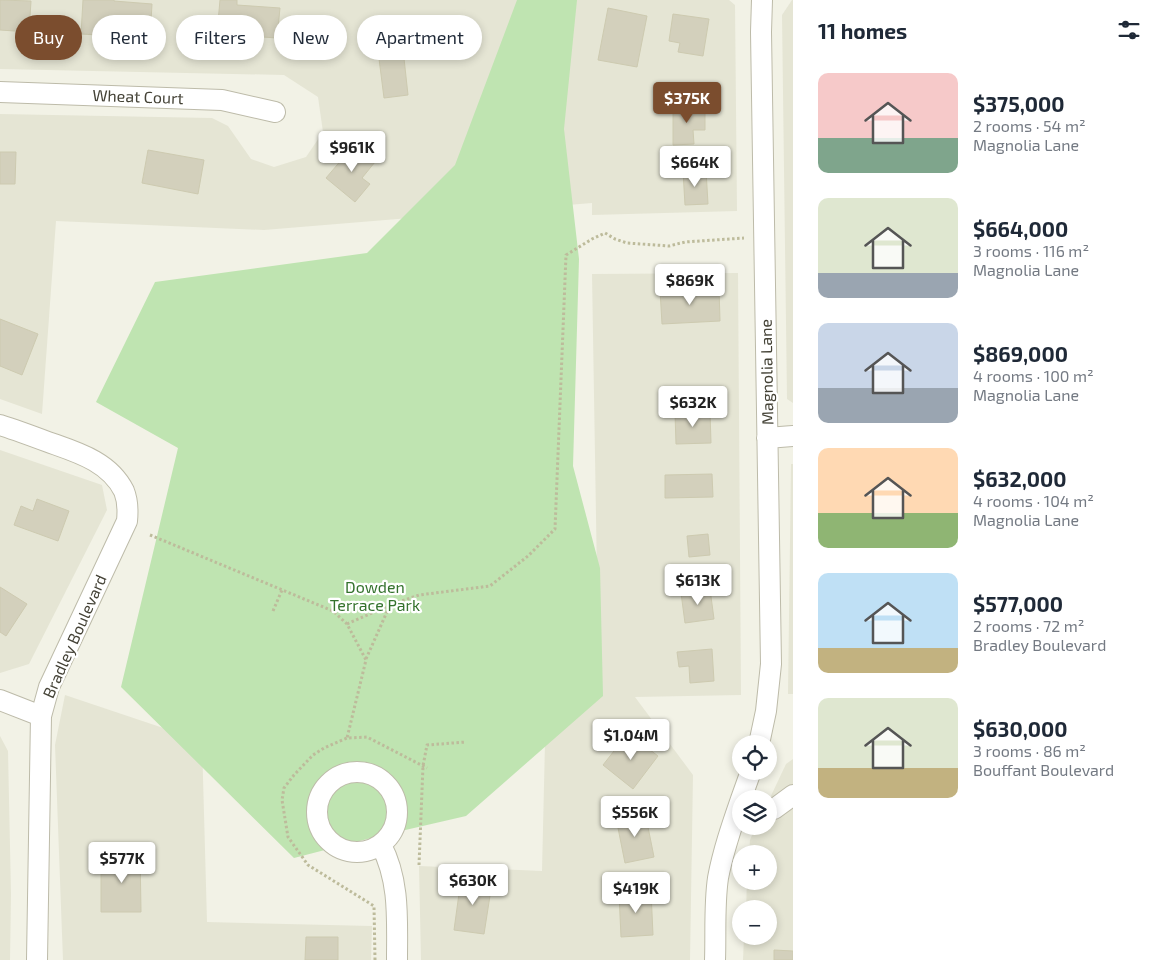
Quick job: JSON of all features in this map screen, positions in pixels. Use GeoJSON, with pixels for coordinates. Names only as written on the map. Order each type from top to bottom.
{"type":"FeatureCollection","features":[{"type":"Feature","properties":{"kind":"street","name":"Magnolia Lane"},"geometry":{"type":"LineString","coordinates":[[761,735],[766,711],[771,664],[762,0]]}},
{"type":"Feature","properties":{"kind":"street","name":"Wheat Court"},"geometry":{"type":"LineString","coordinates":[[0,92],[222,100],[275,112]]}},
{"type":"Feature","properties":{"kind":"street","name":"Bradley Boulevard"},"geometry":{"type":"LineString","coordinates":[[0,425],[80,453],[97,462],[114,477],[124,491],[128,507],[127,521],[49,687],[41,716],[37,960]]}},
{"type":"Feature","properties":{"kind":"street"},"geometry":{"type":"LineString","coordinates":[[767,438],[793,436]]}},
{"type":"Feature","properties":{"kind":"street"},"geometry":{"type":"LineString","coordinates":[[0,700],[41,716]]}},
{"type":"Feature","properties":{"kind":"street"},"geometry":{"type":"LineString","coordinates":[[777,807],[793,795]]}},
{"type":"Feature","properties":{"kind":"street"},"geometry":{"type":"LineString","coordinates":[[715,960],[718,879],[732,827]]}},
{"type":"Feature","properties":{"kind":"street"},"geometry":{"type":"LineString","coordinates":[[381,845],[395,882],[397,960]]}},
{"type":"Feature","properties":{"kind":"path"},"geometry":{"type":"LineString","coordinates":[[347,624],[390,605],[419,595],[490,586],[528,556],[555,529],[566,254],[605,233],[627,243],[669,246],[685,242],[744,238]]}},
{"type":"Feature","properties":{"kind":"path"},"geometry":{"type":"LineString","coordinates":[[150,535],[333,611],[347,624],[366,660]]}},
{"type":"Feature","properties":{"kind":"path"},"geometry":{"type":"LineString","coordinates":[[273,611],[282,590]]}},
{"type":"Feature","properties":{"kind":"path"},"geometry":{"type":"LineString","coordinates":[[347,738],[366,660],[390,605]]}},
{"type":"Feature","properties":{"kind":"path"},"geometry":{"type":"LineString","coordinates":[[375,960],[374,906],[308,866],[288,837],[282,800],[284,788],[313,754],[347,738],[367,737],[425,767]]}},
{"type":"Feature","properties":{"kind":"path"},"geometry":{"type":"LineString","coordinates":[[419,865],[427,745],[466,742]]}},
{"type":"Feature","properties":{"kind":"shaded area"},"geometry":{"type":"Polygon","coordinates":[[[0,0],[729,0],[735,5],[737,211],[592,215],[592,203],[264,230],[56,221],[42,414],[0,399],[0,114],[212,118],[228,126],[251,159],[274,167],[306,157],[323,132],[318,97],[284,75],[0,69],[0,0]]]}},
{"type":"Feature","properties":{"kind":"shaded area"},"geometry":{"type":"Polygon","coordinates":[[[792,0],[793,403],[787,399],[782,15],[792,0]]]}},
{"type":"Feature","properties":{"kind":"shaded area"},"geometry":{"type":"Polygon","coordinates":[[[738,273],[741,695],[635,697],[693,775],[690,960],[421,960],[419,866],[542,871],[545,743],[599,698],[592,274],[738,273]]]}},
{"type":"Feature","properties":{"kind":"shaded area"},"geometry":{"type":"Polygon","coordinates":[[[0,450],[102,485],[107,510],[29,664],[0,673],[0,450]]]}},
{"type":"Feature","properties":{"kind":"shaded area"},"geometry":{"type":"Polygon","coordinates":[[[791,464],[793,464],[793,694],[788,694],[791,464]]]}},
{"type":"Feature","properties":{"kind":"shaded area"},"geometry":{"type":"Polygon","coordinates":[[[65,695],[202,741],[207,922],[372,926],[371,960],[63,960],[55,745],[65,695]]]}},
{"type":"Feature","properties":{"kind":"shaded area"},"geometry":{"type":"Polygon","coordinates":[[[0,736],[8,751],[11,894],[10,960],[0,960],[0,736]]]}},
{"type":"Feature","properties":{"kind":"shaded area"},"geometry":{"type":"Polygon","coordinates":[[[793,759],[793,960],[743,960],[744,945],[777,945],[777,900],[746,900],[747,890],[777,890],[777,845],[750,845],[752,835],[777,835],[777,790],[774,790],[786,764],[793,759]]]}},
{"type":"Feature","properties":{"kind":"green space","name":"Dowden Terrace Park"},"geometry":{"type":"Polygon","coordinates":[[[517,0],[577,0],[564,129],[579,259],[573,466],[600,568],[603,696],[466,816],[294,858],[121,687],[178,448],[96,402],[155,282],[367,253],[455,165],[517,0]]]}},
{"type":"Feature","properties":{"kind":"building"},"geometry":{"type":"Polygon","coordinates":[[[0,0],[31,1],[30,15],[15,15],[15,31],[0,30],[0,0]]]}},
{"type":"Feature","properties":{"kind":"building"},"geometry":{"type":"Polygon","coordinates":[[[83,0],[114,0],[152,4],[151,15],[92,15],[92,35],[82,34],[83,0]]]}},
{"type":"Feature","properties":{"kind":"building"},"geometry":{"type":"Polygon","coordinates":[[[220,0],[237,0],[237,5],[280,8],[279,15],[274,15],[274,38],[264,37],[264,15],[219,15],[220,0]]]}},
{"type":"Feature","properties":{"kind":"building"},"geometry":{"type":"Polygon","coordinates":[[[608,8],[647,16],[637,67],[598,60],[608,8]]]}},
{"type":"Feature","properties":{"kind":"building"},"geometry":{"type":"Polygon","coordinates":[[[673,14],[709,19],[703,56],[678,52],[680,43],[669,41],[673,14]]]}},
{"type":"Feature","properties":{"kind":"building"},"geometry":{"type":"Polygon","coordinates":[[[379,60],[404,60],[408,95],[384,98],[379,60]]]}},
{"type":"Feature","properties":{"kind":"building"},"geometry":{"type":"Polygon","coordinates":[[[673,107],[705,107],[705,130],[693,130],[694,144],[673,145],[673,107]]]}},
{"type":"Feature","properties":{"kind":"building"},"geometry":{"type":"Polygon","coordinates":[[[354,145],[375,162],[362,178],[370,184],[355,202],[326,178],[354,145]]]}},
{"type":"Feature","properties":{"kind":"building"},"geometry":{"type":"Polygon","coordinates":[[[148,150],[204,160],[198,194],[142,183],[148,150]]]}},
{"type":"Feature","properties":{"kind":"building"},"geometry":{"type":"Polygon","coordinates":[[[0,152],[16,152],[15,184],[0,184],[0,152]]]}},
{"type":"Feature","properties":{"kind":"building"},"geometry":{"type":"Polygon","coordinates":[[[706,170],[708,204],[685,205],[683,171],[706,170]]]}},
{"type":"Feature","properties":{"kind":"building"},"geometry":{"type":"Polygon","coordinates":[[[719,288],[720,321],[662,324],[660,290],[719,288]]]}},
{"type":"Feature","properties":{"kind":"building"},"geometry":{"type":"Polygon","coordinates":[[[0,319],[38,334],[22,375],[0,366],[0,319]]]}},
{"type":"Feature","properties":{"kind":"building"},"geometry":{"type":"Polygon","coordinates":[[[710,412],[711,443],[676,444],[675,413],[710,412]]]}},
{"type":"Feature","properties":{"kind":"building"},"geometry":{"type":"Polygon","coordinates":[[[712,474],[713,497],[665,498],[665,475],[712,474]]]}},
{"type":"Feature","properties":{"kind":"building"},"geometry":{"type":"Polygon","coordinates":[[[37,499],[69,511],[58,541],[14,525],[21,506],[33,511],[37,499]]]}},
{"type":"Feature","properties":{"kind":"building"},"geometry":{"type":"Polygon","coordinates":[[[708,534],[710,555],[689,557],[687,536],[708,534]]]}},
{"type":"Feature","properties":{"kind":"building"},"geometry":{"type":"Polygon","coordinates":[[[0,587],[27,604],[6,636],[0,632],[0,587]]]}},
{"type":"Feature","properties":{"kind":"building"},"geometry":{"type":"Polygon","coordinates":[[[710,589],[714,619],[685,623],[681,593],[710,589]]]}},
{"type":"Feature","properties":{"kind":"building"},"geometry":{"type":"Polygon","coordinates":[[[712,649],[714,681],[690,683],[689,666],[679,667],[677,652],[712,649]]]}},
{"type":"Feature","properties":{"kind":"building"},"geometry":{"type":"Polygon","coordinates":[[[628,733],[658,756],[633,789],[603,765],[628,733]]]}},
{"type":"Feature","properties":{"kind":"building"},"geometry":{"type":"Polygon","coordinates":[[[645,812],[654,857],[625,863],[616,818],[645,812]]]}},
{"type":"Feature","properties":{"kind":"building"},"geometry":{"type":"Polygon","coordinates":[[[111,851],[140,851],[141,912],[101,912],[101,874],[111,873],[111,851]]]}},
{"type":"Feature","properties":{"kind":"building"},"geometry":{"type":"Polygon","coordinates":[[[461,879],[492,883],[484,934],[454,930],[461,879]]]}},
{"type":"Feature","properties":{"kind":"building"},"geometry":{"type":"Polygon","coordinates":[[[651,891],[653,935],[621,937],[619,893],[651,891]]]}},
{"type":"Feature","properties":{"kind":"building"},"geometry":{"type":"Polygon","coordinates":[[[306,937],[338,937],[338,960],[305,960],[306,937]]]}},
{"type":"Feature","properties":{"kind":"building"},"geometry":{"type":"Polygon","coordinates":[[[774,950],[793,951],[793,960],[774,960],[774,950]]]}}]}
